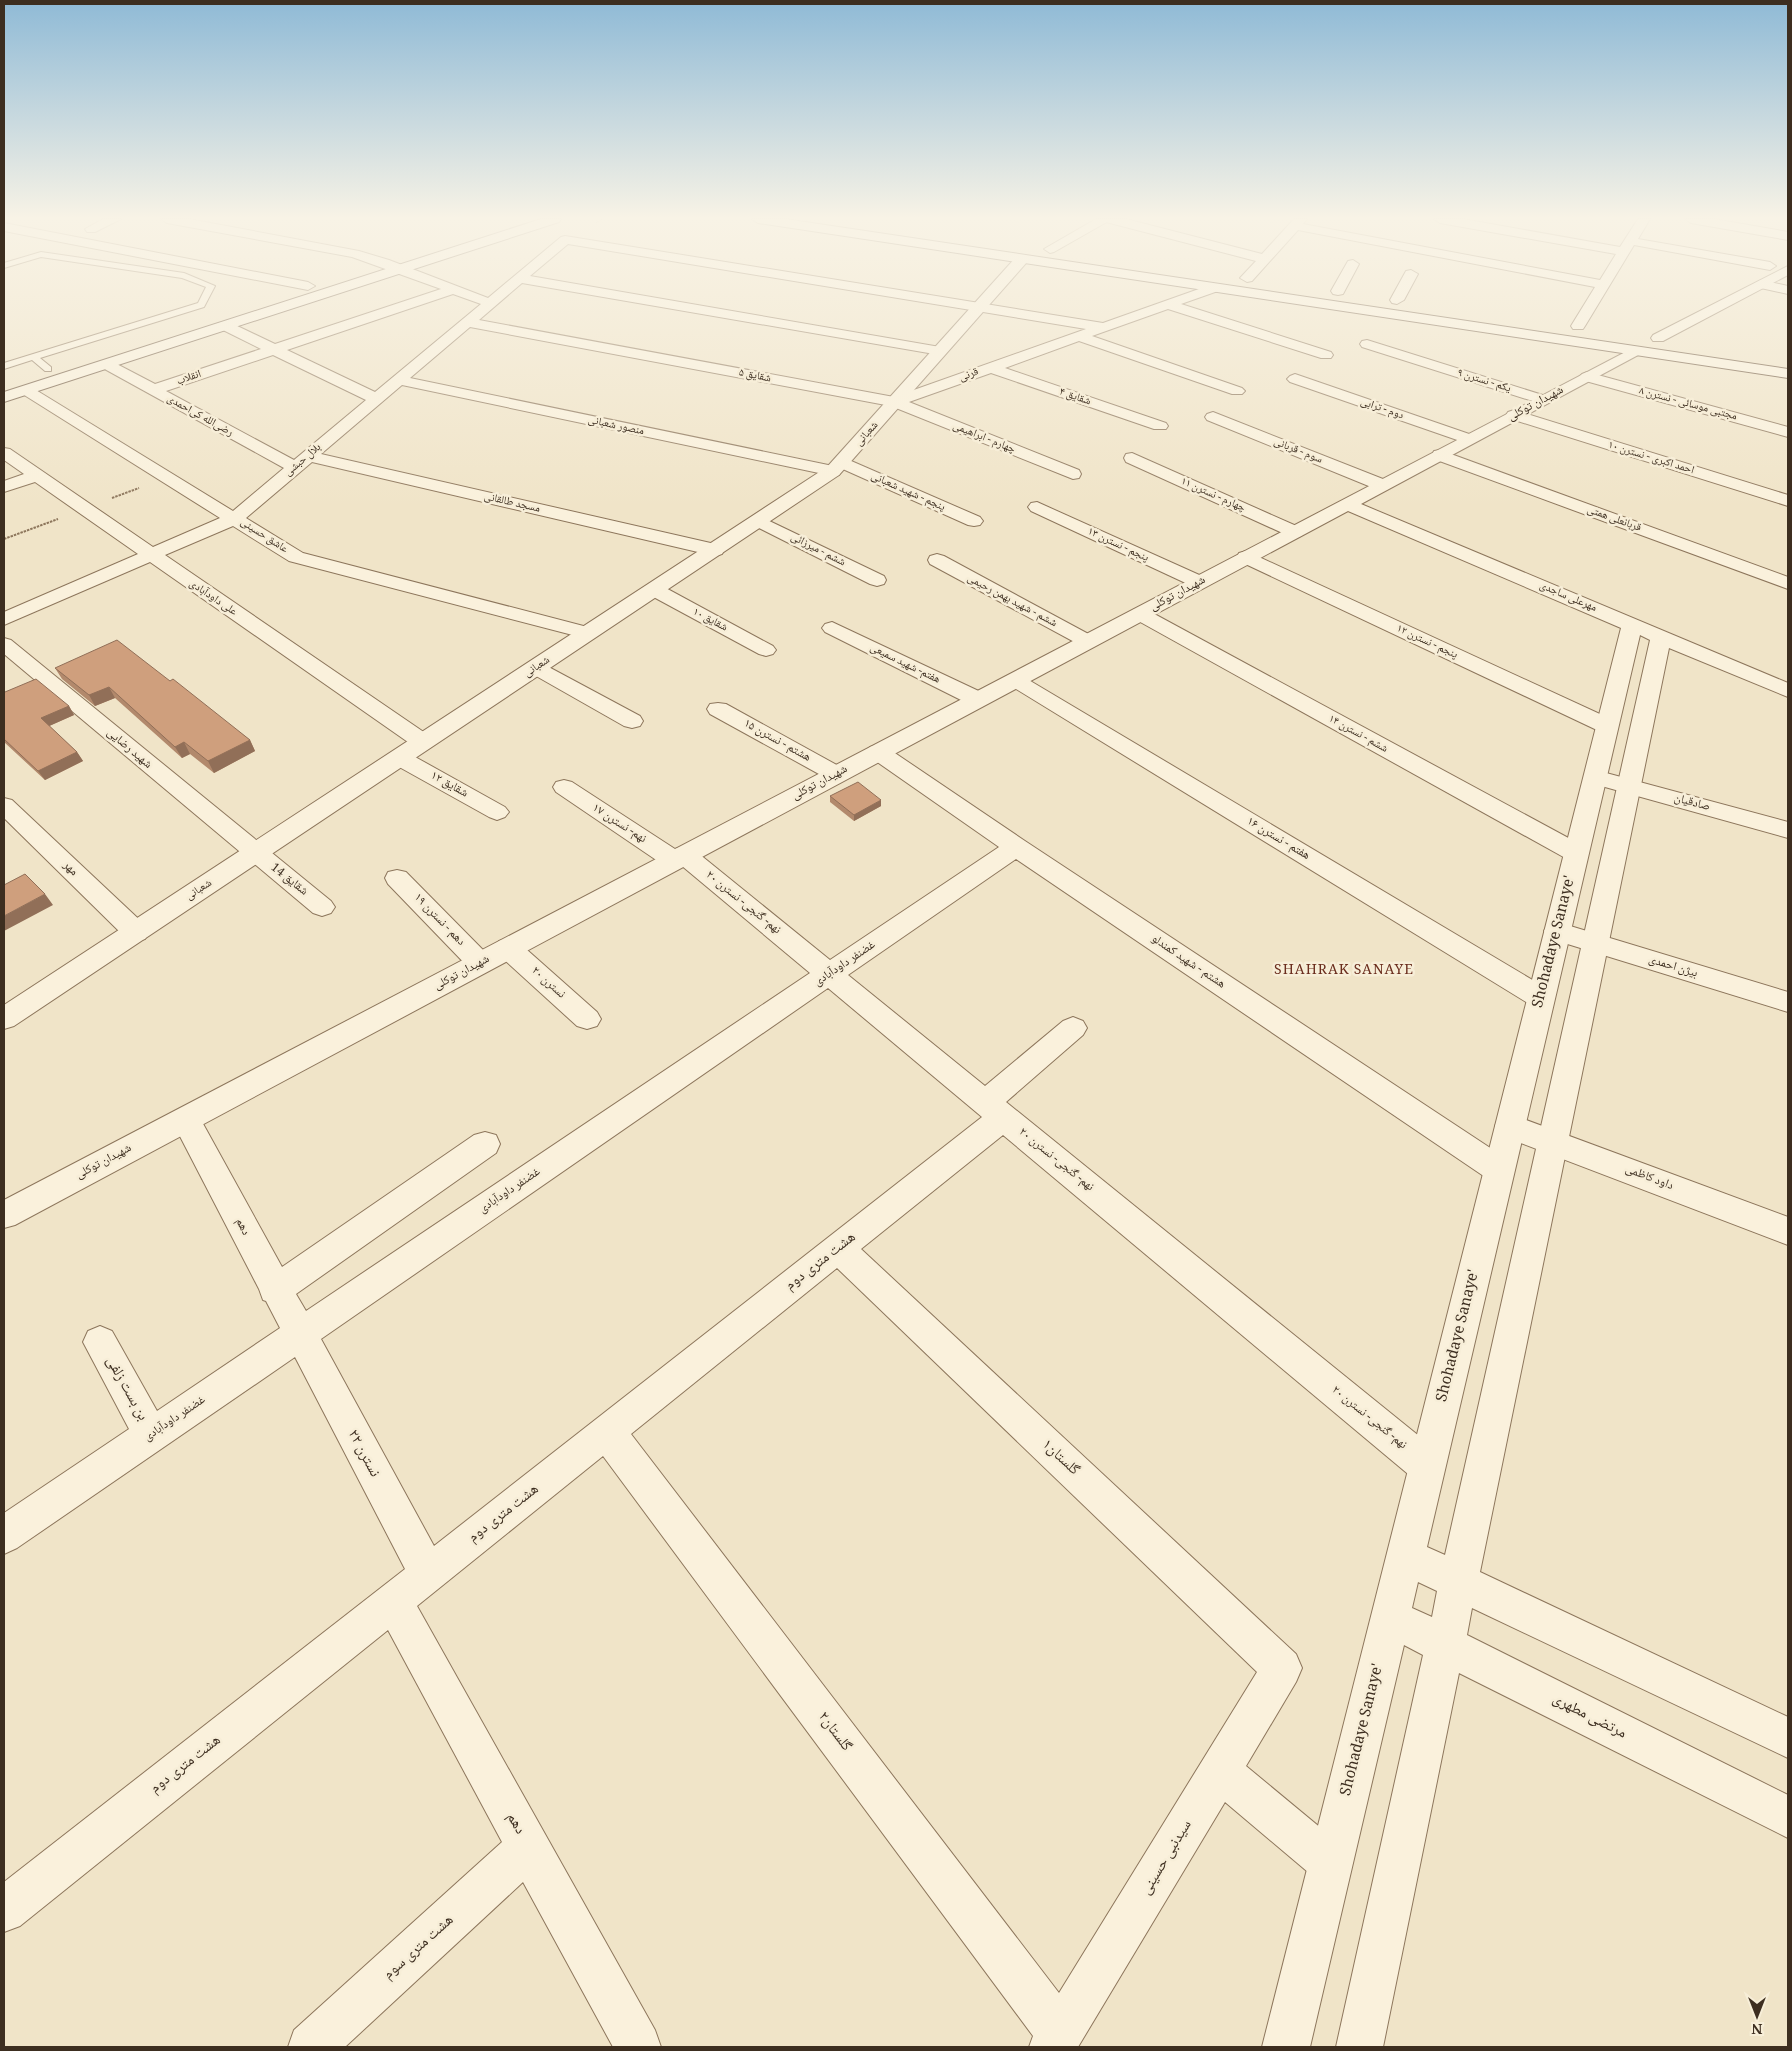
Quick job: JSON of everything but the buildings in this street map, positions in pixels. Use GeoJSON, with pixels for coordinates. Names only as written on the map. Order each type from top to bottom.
{"type":"FeatureCollection","features":[{"type":"Feature","properties":{"kind":"street"},"geometry":{"type":"LineString","coordinates":[[4,383],[218,315]]}},
{"type":"Feature","properties":{"kind":"street"},"geometry":{"type":"LineString","coordinates":[[4,397],[261,315]]}},
{"type":"Feature","properties":{"kind":"street","name":"انقلاب"},"geometry":{"type":"LineString","coordinates":[[153,390],[378,315]]}},
{"type":"Feature","properties":{"kind":"street","name":"بلال حبشی"},"geometry":{"type":"LineString","coordinates":[[4,619],[235,518],[476,315]]}},
{"type":"Feature","properties":{"kind":"street"},"geometry":{"type":"LineString","coordinates":[[728,315],[940,352]]}},
{"type":"Feature","properties":{"kind":"street","name":"شعبانی"},"geometry":{"type":"LineString","coordinates":[[4,1019],[655,590],[838,467],[973,315]]}},
{"type":"Feature","properties":{"kind":"street"},"geometry":{"type":"LineString","coordinates":[[1027,315],[1103,327]]}},
{"type":"Feature","properties":{"kind":"street","name":"قرنی"},"geometry":{"type":"LineString","coordinates":[[895,402],[1137,315]]}},
{"type":"Feature","properties":{"kind":"street"},"geometry":{"type":"LineString","coordinates":[[1200,315],[1326,355]]}},
{"type":"Feature","properties":{"kind":"street"},"geometry":{"type":"LineString","coordinates":[[1419,315],[1638,343],[1788,374]]}},
{"type":"Feature","properties":{"kind":"street"},"geometry":{"type":"LineString","coordinates":[[1581,315],[1573,326],[1596,329]]}},
{"type":"Feature","properties":{"kind":"street"},"geometry":{"type":"LineString","coordinates":[[1638,343],[1658,338],[1702,315]]}},
{"type":"Feature","properties":{"kind":"street","name":"شقایق ۵"},"geometry":{"type":"LineString","coordinates":[[467,322],[895,402]]}},
{"type":"Feature","properties":{"kind":"street"},"geometry":{"type":"LineString","coordinates":[[226,326],[376,400]]}},
{"type":"Feature","properties":{"kind":"street"},"geometry":{"type":"LineString","coordinates":[[1078,336],[1238,391]]}},
{"type":"Feature","properties":{"kind":"street"},"geometry":{"type":"LineString","coordinates":[[1658,338],[1677,341]]}},
{"type":"Feature","properties":{"kind":"street","name":"شهیدان توکلی"},"geometry":{"type":"LineString","coordinates":[[4,1215],[1588,377],[1638,343]]}},
{"type":"Feature","properties":{"kind":"street","name":"یکم - نسترن ۹"},"geometry":{"type":"LineString","coordinates":[[1367,344],[1544,400]]}},
{"type":"Feature","properties":{"kind":"street","name":"رضی‌الله کی‌احمدی"},"geometry":{"type":"LineString","coordinates":[[106,364],[295,467]]}},
{"type":"Feature","properties":{"kind":"street","name":"شقایق ۴"},"geometry":{"type":"LineString","coordinates":[[991,368],[1160,426]]}},
{"type":"Feature","properties":{"kind":"street","name":"مجتبی موسائی - نسترن ۸"},"geometry":{"type":"LineString","coordinates":[[1588,377],[1788,432]]}},
{"type":"Feature","properties":{"kind":"street","name":"دوم - ترابی"},"geometry":{"type":"LineString","coordinates":[[1294,379],[1469,439]]}},
{"type":"Feature","properties":{"kind":"street","name":"منصور شعبانی"},"geometry":{"type":"LineString","coordinates":[[399,380],[838,467]]}},
{"type":"Feature","properties":{"kind":"street","name":"عاشق حسینی"},"geometry":{"type":"LineString","coordinates":[[26,390],[296,557],[588,633]]}},
{"type":"Feature","properties":{"kind":"street","name":"چهارم - ابراهیمی"},"geometry":{"type":"LineString","coordinates":[[895,402],[1073,474]]}},
{"type":"Feature","properties":{"kind":"street","name":"احمد اکبری - نسترن ۱۰"},"geometry":{"type":"LineString","coordinates":[[1514,415],[1788,500]]}},
{"type":"Feature","properties":{"kind":"street","name":"سوم - قربانی"},"geometry":{"type":"LineString","coordinates":[[1213,417],[1382,485]]}},
{"type":"Feature","properties":{"kind":"street","name":"علی داودآبادی"},"geometry":{"type":"LineString","coordinates":[[4,453],[423,742]]}},
{"type":"Feature","properties":{"kind":"street","name":"قربانعلی همتی"},"geometry":{"type":"LineString","coordinates":[[1440,455],[1788,583]]}},
{"type":"Feature","properties":{"kind":"street","name":"مسجد طالقانی"},"geometry":{"type":"LineString","coordinates":[[309,456],[715,550]]}},
{"type":"Feature","properties":{"kind":"street","name":"چهارم - نسترن ۱۱"},"geometry":{"type":"LineString","coordinates":[[1132,458],[1295,532]]}},
{"type":"Feature","properties":{"kind":"street","name":"پنجم - شهید شعبانی"},"geometry":{"type":"LineString","coordinates":[[838,467],[974,521]]}},
{"type":"Feature","properties":{"kind":"street"},"geometry":{"type":"LineString","coordinates":[[4,487],[36,476]]}},
{"type":"Feature","properties":{"kind":"street","name":"مهرعلی ساجدی"},"geometry":{"type":"LineString","coordinates":[[1347,504],[1788,691]]}},
{"type":"Feature","properties":{"kind":"street","name":"پنجم - نسترن ۱۳"},"geometry":{"type":"LineString","coordinates":[[1037,507],[1199,582]]}},
{"type":"Feature","properties":{"kind":"street","name":"ششم - میرزائی"},"geometry":{"type":"LineString","coordinates":[[759,521],[877,580]]}},
{"type":"Feature","properties":{"kind":"street","name":"پنجم - نسترن ۱۲"},"geometry":{"type":"LineString","coordinates":[[1246,557],[1607,726]]}},
{"type":"Feature","properties":{"kind":"street","name":"ششم - شهید بهمن رحیمی"},"geometry":{"type":"LineString","coordinates":[[937,560],[1087,642]]}},
{"type":"Feature","properties":{"kind":"street","name":"شقایق ۱۰"},"geometry":{"type":"LineString","coordinates":[[655,590],[766,650]]}},
{"type":"Feature","properties":{"kind":"street","name":"ششم - نسترن ۱۴"},"geometry":{"type":"LineString","coordinates":[[1140,614],[1576,853]]}},
{"type":"Feature","properties":{"kind":"street","name":"هفتم- شهید سمیعی"},"geometry":{"type":"LineString","coordinates":[[832,628],[978,700]]}},
{"type":"Feature","properties":{"kind":"street"},"geometry":{"type":"LineString","coordinates":[[1359,2047],[1654,670],[1646,631]]}},
{"type":"Feature","properties":{"kind":"street","name":"Shohadaye Sanaye'"},"geometry":{"type":"LineString","coordinates":[[1286,2047],[1623,662],[1646,631]]}},
{"type":"Feature","properties":{"kind":"street","name":"شهید رضایی"},"geometry":{"type":"LineString","coordinates":[[4,644],[255,853]]}},
{"type":"Feature","properties":{"kind":"street"},"geometry":{"type":"LineString","coordinates":[[1623,662],[1654,670]]}},
{"type":"Feature","properties":{"kind":"street"},"geometry":{"type":"LineString","coordinates":[[536,668],[632,721]]}},
{"type":"Feature","properties":{"kind":"street","name":"هفتم - نسترن ۱۶"},"geometry":{"type":"LineString","coordinates":[[1015,680],[1541,998]]}},
{"type":"Feature","properties":{"kind":"street","name":"هشتم - نسترن ۱۵"},"geometry":{"type":"LineString","coordinates":[[718,709],[836,774]]}},
{"type":"Feature","properties":{"kind":"street","name":"هشتم - شهید کمندلو"},"geometry":{"type":"LineString","coordinates":[[878,752],[1016,847],[1499,1170]]}},
{"type":"Feature","properties":{"kind":"street","name":"شقایق ۱۲"},"geometry":{"type":"LineString","coordinates":[[400,758],[497,812]]}},
{"type":"Feature","properties":{"kind":"street","name":"صادقیان"},"geometry":{"type":"LineString","coordinates":[[1595,777],[1788,830]]}},
{"type":"Feature","properties":{"kind":"street","name":"نهم- نسترن ۱۷"},"geometry":{"type":"LineString","coordinates":[[564,787],[679,857]]}},
{"type":"Feature","properties":{"kind":"street","name":"مهر"},"geometry":{"type":"LineString","coordinates":[[4,805],[136,932]]}},
{"type":"Feature","properties":{"kind":"street","name":"غضنفر داودآبادی"},"geometry":{"type":"LineString","coordinates":[[4,1535],[1016,847]]}},
{"type":"Feature","properties":{"kind":"street","name":"شقایق 14"},"geometry":{"type":"LineString","coordinates":[[255,853],[322,907]]}},
{"type":"Feature","properties":{"kind":"street","name":"نهم- گنجی- نسترن ۲۰"},"geometry":{"type":"LineString","coordinates":[[679,857],[830,974],[1427,1466]]}},
{"type":"Feature","properties":{"kind":"street","name":"دهم - نسترن ۱۹"},"geometry":{"type":"LineString","coordinates":[[397,878],[480,963]]}},
{"type":"Feature","properties":{"kind":"street","name":"بیژن احمدی"},"geometry":{"type":"LineString","coordinates":[[1557,931],[1788,1002]]}},
{"type":"Feature","properties":{"kind":"street","name":"نسترن ۲۰"},"geometry":{"type":"LineString","coordinates":[[508,948],[587,1019]]}},
{"type":"Feature","properties":{"kind":"street","name":"هشت متری دوم"},"geometry":{"type":"LineString","coordinates":[[4,1910],[838,1248],[995,1110],[1073,1028]]}},
{"type":"Feature","properties":{"kind":"street","name":"دهم"},"geometry":{"type":"LineString","coordinates":[[186,1119],[299,1334]]}},
{"type":"Feature","properties":{"kind":"street","name":"داود کاظمی"},"geometry":{"type":"LineString","coordinates":[[1510,1126],[1788,1231]]}},
{"type":"Feature","properties":{"kind":"street"},"geometry":{"type":"LineString","coordinates":[[275,1290],[485,1144]]}},
{"type":"Feature","properties":{"kind":"street","name":"گلستان۱"},"geometry":{"type":"LineString","coordinates":[[838,1248],[1282,1668]]}},
{"type":"Feature","properties":{"kind":"street","name":"نسترن ۲۲"},"geometry":{"type":"LineString","coordinates":[[299,1334],[428,1574]]}},
{"type":"Feature","properties":{"kind":"street","name":"بن بست زلفی"},"geometry":{"type":"LineString","coordinates":[[100,1342],[151,1435]]}},
{"type":"Feature","properties":{"kind":"street","name":"گلستان۲"},"geometry":{"type":"LineString","coordinates":[[607,1432],[1056,2040]]}},
{"type":"Feature","properties":{"kind":"street"},"geometry":{"type":"LineString","coordinates":[[1405,1556],[1788,1738]]}},
{"type":"Feature","properties":{"kind":"street","name":"دهم"},"geometry":{"type":"LineString","coordinates":[[393,1602],[638,2047]]}},
{"type":"Feature","properties":{"kind":"street","name":"مرتضی مطهری"},"geometry":{"type":"LineString","coordinates":[[1390,1617],[1788,1817]]}},
{"type":"Feature","properties":{"kind":"street","name":"سیدنبی حسینی"},"geometry":{"type":"LineString","coordinates":[[1056,2040],[1282,1668]]}},
{"type":"Feature","properties":{"kind":"street"},"geometry":{"type":"LineString","coordinates":[[1220,1771],[1330,1863]]}},
{"type":"Feature","properties":{"kind":"street","name":"هشت متری سوم"},"geometry":{"type":"LineString","coordinates":[[311,2047],[528,1848]]}},
{"type":"Feature","properties":{"kind":"lane"},"geometry":{"type":"LineString","coordinates":[[4,366],[170,315]]}},
{"type":"Feature","properties":{"kind":"lane"},"geometry":{"type":"LineString","coordinates":[[33,357],[48,369]]}},
{"type":"Feature","properties":{"kind":"district","name":"SHAHRAK SANAYE"},"geometry":{"type":"Point","coordinates":[1344,971]}}]}
